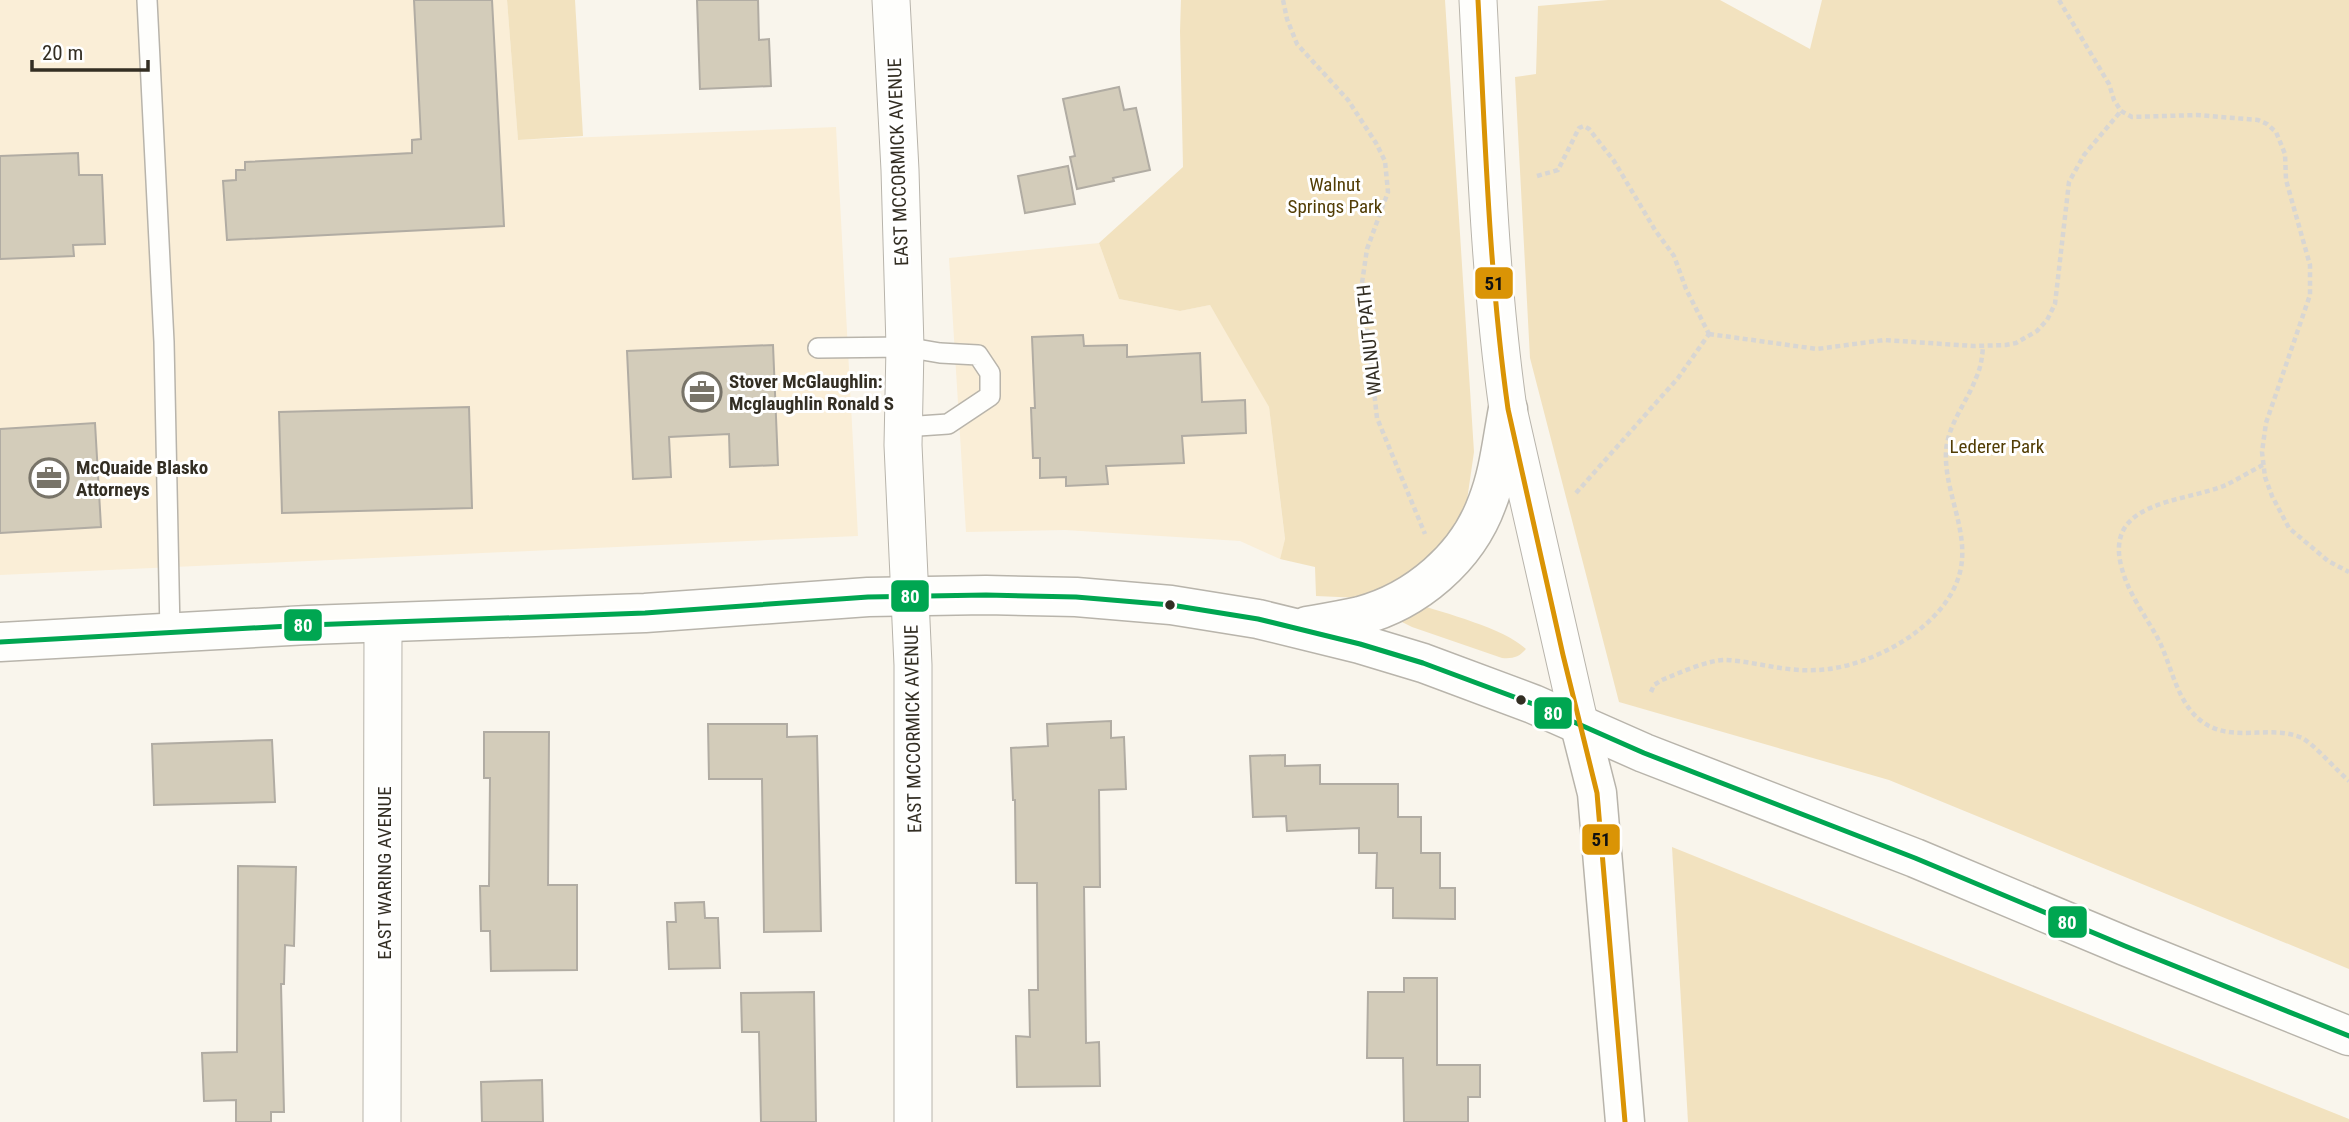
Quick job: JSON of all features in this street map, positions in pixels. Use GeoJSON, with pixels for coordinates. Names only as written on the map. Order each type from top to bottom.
{"type":"FeatureCollection","features":[{"type":"Feature","properties":{"kind":"main road"},"geometry":{"type":"LineString","coordinates":[[1298,628],[1360,616],[1383,608],[1424,585],[1450,562],[1474,531],[1488,502],[1508,409]]}},
{"type":"Feature","properties":{"kind":"main road"},"geometry":{"type":"LineString","coordinates":[[0,642],[170,632],[645,613],[912,596],[986,594],[1076,597],[1171,605],[1258,619],[1423,663],[1533,704],[1644,753],[1915,858],[2349,1036]]}},
{"type":"Feature","properties":{"kind":"main road"},"geometry":{"type":"LineString","coordinates":[[1580,726],[1597,793],[1625,1122]]}},
{"type":"Feature","properties":{"kind":"street","name":"EAST MCCORMICK AVENUE"},"geometry":{"type":"LineString","coordinates":[[891,0],[900,170],[907,541],[912,596],[912,1122]]}},
{"type":"Feature","properties":{"kind":"street"},"geometry":{"type":"LineString","coordinates":[[1478,0],[1497,317],[1508,409],[1580,726]]}},
{"type":"Feature","properties":{"kind":"street","name":"EAST WARING AVENUE"},"geometry":{"type":"LineString","coordinates":[[382,1122],[383,623]]}},
{"type":"Feature","properties":{"kind":"lane"},"geometry":{"type":"LineString","coordinates":[[147,0],[164,342],[170,632]]}},
{"type":"Feature","properties":{"kind":"lane"},"geometry":{"type":"LineString","coordinates":[[818,348],[905,347],[940,353],[978,355],[990,373],[990,396],[948,424],[904,427]]}},
{"type":"Feature","properties":{"kind":"path","name":"WALNUT PATH"},"geometry":{"type":"LineString","coordinates":[[1283,0],[1297,44],[1348,100],[1385,161],[1388,192],[1367,249],[1362,283],[1381,430],[1426,538]]}},
{"type":"Feature","properties":{"kind":"path"},"geometry":{"type":"LineString","coordinates":[[2059,0],[2109,84],[2121,111],[2132,117],[2197,114],[2258,120],[2276,132],[2285,154],[2286,180],[2310,265],[2311,295],[2271,406],[2263,442],[2263,465],[2272,496],[2289,528],[2328,561],[2349,572]]}},
{"type":"Feature","properties":{"kind":"path"},"geometry":{"type":"LineString","coordinates":[[1709,334],[1817,349],[1884,340],[1983,347],[2016,343],[2037,331],[2056,304],[2069,182],[2084,155],[2121,111]]}},
{"type":"Feature","properties":{"kind":"path"},"geometry":{"type":"LineString","coordinates":[[1537,176],[1558,170],[1566,159],[1579,128],[1589,129],[1614,161],[1655,230],[1674,256],[1686,289],[1709,334]]}},
{"type":"Feature","properties":{"kind":"path"},"geometry":{"type":"LineString","coordinates":[[1576,494],[1678,378],[1709,334]]}},
{"type":"Feature","properties":{"kind":"path"},"geometry":{"type":"LineString","coordinates":[[1651,692],[1654,685],[1662,680],[1726,659],[1765,667],[1807,670],[1841,667],[1866,660],[1913,633],[1941,610],[1954,591],[1962,561],[1962,541],[1948,473],[1947,450],[1950,432],[1976,379],[1983,347]]}},
{"type":"Feature","properties":{"kind":"path"},"geometry":{"type":"LineString","coordinates":[[2263,465],[2225,485],[2141,511],[2124,527],[2119,549],[2121,567],[2127,583],[2161,643],[2183,700],[2191,713],[2205,724],[2229,733],[2287,734],[2305,739],[2349,781]]}},
{"type":"Feature","properties":{"kind":"shaded area"},"geometry":{"type":"Polygon","coordinates":[[[0,0],[507,0],[518,140],[836,127],[858,536],[0,575],[0,0]]]}},
{"type":"Feature","properties":{"kind":"shaded area"},"geometry":{"type":"Polygon","coordinates":[[[1099,243],[1119,299],[1180,311],[1210,305],[1259,387],[1269,407],[1285,540],[1280,559],[1240,541],[1065,530],[966,532],[949,258],[1099,243]]]}},
{"type":"Feature","properties":{"kind":"green space"},"geometry":{"type":"Polygon","coordinates":[[[507,0],[575,0],[583,136],[518,140],[507,0]]]}},
{"type":"Feature","properties":{"kind":"green space","name":"Walnut Springs Park"},"geometry":{"type":"Polygon","coordinates":[[[1181,0],[1445,0],[1474,452],[1465,514],[1429,564],[1393,585],[1361,598],[1316,596],[1315,567],[1280,559],[1285,539],[1269,407],[1210,305],[1180,311],[1119,299],[1099,243],[1183,167],[1181,0]]]}},
{"type":"Feature","properties":{"kind":"green space","name":"Lederer Park"},"geometry":{"type":"Polygon","coordinates":[[[1608,0],[1720,0],[1810,49],[1822,0],[2349,0],[2349,969],[1889,780],[1619,702],[1530,358],[1515,77],[1536,74],[1538,6],[1608,0]]]}},
{"type":"Feature","properties":{"kind":"green space"},"geometry":{"type":"Polygon","coordinates":[[[1414,603],[1489,628],[1526,649],[1516,657],[1502,658],[1412,627],[1399,618],[1414,603]]]}},
{"type":"Feature","properties":{"kind":"green space"},"geometry":{"type":"Polygon","coordinates":[[[1672,847],[2349,1119],[2349,1122],[1688,1122],[1672,847]]]}},
{"type":"Feature","properties":{"kind":"building"},"geometry":{"type":"Polygon","coordinates":[[[414,0],[492,0],[504,226],[227,240],[223,181],[236,180],[236,170],[245,170],[245,162],[412,153],[412,140],[421,139],[414,0]]]}},
{"type":"Feature","properties":{"kind":"building"},"geometry":{"type":"Polygon","coordinates":[[[697,0],[758,0],[759,40],[769,39],[771,86],[700,89],[697,0]]]}},
{"type":"Feature","properties":{"kind":"building"},"geometry":{"type":"Polygon","coordinates":[[[1119,87],[1124,110],[1136,108],[1150,170],[1077,189],[1070,157],[1075,156],[1063,99],[1119,87]]]}},
{"type":"Feature","properties":{"kind":"building"},"geometry":{"type":"Polygon","coordinates":[[[78,153],[79,175],[102,175],[105,244],[73,245],[74,256],[0,259],[0,156],[78,153]]]}},
{"type":"Feature","properties":{"kind":"building"},"geometry":{"type":"Polygon","coordinates":[[[1068,166],[1075,204],[1025,213],[1018,176],[1068,166]]]}},
{"type":"Feature","properties":{"kind":"building"},"geometry":{"type":"Polygon","coordinates":[[[1083,335],[1084,346],[1127,345],[1127,357],[1200,353],[1202,402],[1245,400],[1246,433],[1182,436],[1184,463],[1106,466],[1108,484],[1066,486],[1066,477],[1040,478],[1040,458],[1033,458],[1031,408],[1035,408],[1032,337],[1083,335]]]}},
{"type":"Feature","properties":{"kind":"building","name":"Stover McGlaughlin: Mcglaughlin Ronald S"},"geometry":{"type":"Polygon","coordinates":[[[773,345],[778,465],[730,467],[729,434],[669,437],[671,477],[633,479],[627,351],[773,345]]]}},
{"type":"Feature","properties":{"kind":"building"},"geometry":{"type":"Polygon","coordinates":[[[469,407],[472,508],[282,513],[279,412],[469,407]]]}},
{"type":"Feature","properties":{"kind":"building","name":"McQuaide Blasko Attorneys"},"geometry":{"type":"Polygon","coordinates":[[[95,423],[101,527],[0,533],[0,429],[95,423]]]}},
{"type":"Feature","properties":{"kind":"building"},"geometry":{"type":"Polygon","coordinates":[[[1111,721],[1111,738],[1124,737],[1126,789],[1099,790],[1100,887],[1084,887],[1086,1043],[1099,1042],[1100,1086],[1017,1087],[1016,1036],[1030,1037],[1029,990],[1038,990],[1037,883],[1016,883],[1011,748],[1048,746],[1047,724],[1111,721]]]}},
{"type":"Feature","properties":{"kind":"building"},"geometry":{"type":"Polygon","coordinates":[[[708,724],[787,724],[787,737],[817,736],[821,931],[764,932],[762,779],[709,779],[708,724]]]}},
{"type":"Feature","properties":{"kind":"building"},"geometry":{"type":"Polygon","coordinates":[[[484,732],[549,732],[548,885],[577,885],[577,970],[491,971],[490,931],[481,931],[480,886],[489,886],[490,778],[484,778],[484,732]]]}},
{"type":"Feature","properties":{"kind":"building"},"geometry":{"type":"Polygon","coordinates":[[[272,740],[275,802],[154,805],[152,744],[272,740]]]}},
{"type":"Feature","properties":{"kind":"building"},"geometry":{"type":"Polygon","coordinates":[[[1285,755],[1285,766],[1320,765],[1320,784],[1398,784],[1398,817],[1421,817],[1421,853],[1440,853],[1440,888],[1455,888],[1455,919],[1393,918],[1393,888],[1376,888],[1377,853],[1359,853],[1359,828],[1287,831],[1286,816],[1253,817],[1250,756],[1285,755]]]}},
{"type":"Feature","properties":{"kind":"building"},"geometry":{"type":"Polygon","coordinates":[[[238,866],[296,867],[294,946],[285,945],[284,984],[281,984],[284,1112],[271,1112],[271,1122],[236,1122],[236,1100],[204,1101],[202,1053],[237,1052],[238,866]]]}},
{"type":"Feature","properties":{"kind":"building"},"geometry":{"type":"Polygon","coordinates":[[[704,902],[705,918],[718,918],[720,968],[669,969],[667,922],[676,922],[675,903],[704,902]]]}},
{"type":"Feature","properties":{"kind":"building"},"geometry":{"type":"Polygon","coordinates":[[[1404,978],[1437,978],[1437,1065],[1480,1065],[1480,1097],[1468,1097],[1468,1122],[1404,1122],[1403,1058],[1367,1058],[1368,992],[1404,992],[1404,978]]]}},
{"type":"Feature","properties":{"kind":"building"},"geometry":{"type":"Polygon","coordinates":[[[814,992],[816,1122],[761,1122],[759,1032],[742,1032],[741,993],[814,992]]]}},
{"type":"Feature","properties":{"kind":"building"},"geometry":{"type":"Polygon","coordinates":[[[542,1080],[543,1122],[482,1122],[481,1082],[542,1080]]]}},
{"type":"Feature","properties":{"kind":"transit line","name":"51"},"geometry":{"type":"LineString","coordinates":[[1478,0],[1492,256],[1508,409],[1597,793],[1625,1122]]}},
{"type":"Feature","properties":{"kind":"transit line","name":"80"},"geometry":{"type":"LineString","coordinates":[[0,642],[308,625],[645,613],[868,597],[1076,597],[1171,605],[1258,619],[1360,644],[1423,663],[1533,704],[1644,753],[1915,858],[2349,1036]]}},
{"type":"Feature","properties":{"kind":"place","name":"Stover McGlaughlin: Mcglaughlin Ronald S"},"geometry":{"type":"Point","coordinates":[702,392]}},
{"type":"Feature","properties":{"kind":"place","name":"McQuaide Blasko Attorneys"},"geometry":{"type":"Point","coordinates":[49,478]}}]}
